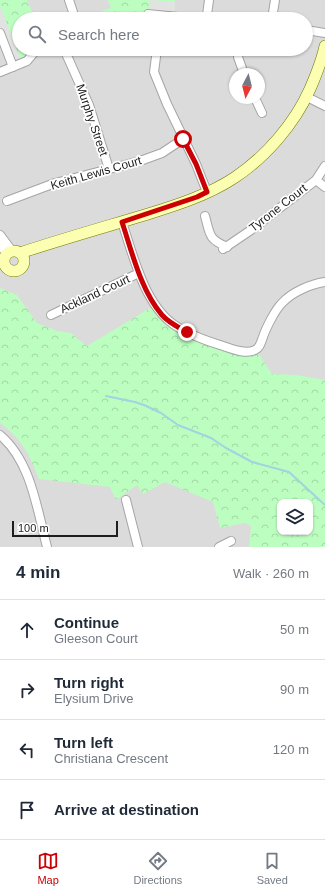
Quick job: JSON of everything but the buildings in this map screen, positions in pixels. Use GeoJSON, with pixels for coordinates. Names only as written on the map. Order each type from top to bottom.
{"type":"FeatureCollection","features":[{"type":"Feature","properties":{"kind":"street"},"geometry":{"type":"LineString","coordinates":[[69,0],[74,12]]}},
{"type":"Feature","properties":{"kind":"street"},"geometry":{"type":"LineString","coordinates":[[207,12],[209,0]]}},
{"type":"Feature","properties":{"kind":"street"},"geometry":{"type":"LineString","coordinates":[[273,12],[275,0]]}},
{"type":"Feature","properties":{"kind":"street"},"geometry":{"type":"LineString","coordinates":[[313,31],[325,33]]}},
{"type":"Feature","properties":{"kind":"street"},"geometry":{"type":"LineString","coordinates":[[0,33],[13,66]]}},
{"type":"Feature","properties":{"kind":"street"},"geometry":{"type":"LineString","coordinates":[[10,261],[45,245],[184,202],[234,178],[270,147],[288,127],[306,97],[323,56],[325,46]]}},
{"type":"Feature","properties":{"kind":"street"},"geometry":{"type":"LineString","coordinates":[[0,72],[27,61],[31,56]]}},
{"type":"Feature","properties":{"kind":"street","name":"Murphy Street"},"geometry":{"type":"LineString","coordinates":[[67,56],[89,105],[109,169]]}},
{"type":"Feature","properties":{"kind":"street"},"geometry":{"type":"LineString","coordinates":[[156,56],[154,72],[183,139],[196,164],[207,192]]}},
{"type":"Feature","properties":{"kind":"street"},"geometry":{"type":"LineString","coordinates":[[238,56],[242,68]]}},
{"type":"Feature","properties":{"kind":"street"},"geometry":{"type":"LineString","coordinates":[[306,97],[325,106]]}},
{"type":"Feature","properties":{"kind":"street"},"geometry":{"type":"LineString","coordinates":[[258,104],[262,113]]}},
{"type":"Feature","properties":{"kind":"street","name":"Keith Lewis Court"},"geometry":{"type":"LineString","coordinates":[[7,201],[55,183],[140,161],[162,153],[183,139]]}},
{"type":"Feature","properties":{"kind":"street","name":"Tyrone Court"},"geometry":{"type":"LineString","coordinates":[[205,216],[211,238],[225,248],[316,180],[325,166]]}},
{"type":"Feature","properties":{"kind":"street"},"geometry":{"type":"LineString","coordinates":[[316,180],[325,187]]}},
{"type":"Feature","properties":{"kind":"street"},"geometry":{"type":"LineString","coordinates":[[122,222],[139,273],[151,299],[162,315],[173,325],[202,339],[246,352],[256,350],[282,303],[301,290],[317,283],[325,282]]}},
{"type":"Feature","properties":{"kind":"street"},"geometry":{"type":"LineString","coordinates":[[0,235],[10,261]]}},
{"type":"Feature","properties":{"kind":"street"},"geometry":{"type":"LineString","coordinates":[[0,244],[10,261]]}},
{"type":"Feature","properties":{"kind":"street","name":"Ackland Court"},"geometry":{"type":"LineString","coordinates":[[51,315],[139,273]]}},
{"type":"Feature","properties":{"kind":"street"},"geometry":{"type":"LineString","coordinates":[[0,435],[12,447],[29,478],[47,547]]}},
{"type":"Feature","properties":{"kind":"street"},"geometry":{"type":"LineString","coordinates":[[126,500],[138,547]]}},
{"type":"Feature","properties":{"kind":"street"},"geometry":{"type":"LineString","coordinates":[[219,547],[231,542]]}},
{"type":"Feature","properties":{"kind":"shaded area"},"geometry":{"type":"Polygon","coordinates":[[[0,0],[325,0],[325,547],[0,547],[0,0]]]}},
{"type":"Feature","properties":{"kind":"shaded area"},"geometry":{"type":"Polygon","coordinates":[[[150,0],[175,2],[174,12],[148,12],[150,0]]]}},
{"type":"Feature","properties":{"kind":"shaded area"},"geometry":{"type":"Polygon","coordinates":[[[0,6],[12,37],[12,56],[19,56],[22,63],[13,67],[0,33],[0,6]]]}},
{"type":"Feature","properties":{"kind":"green space"},"geometry":{"type":"Polygon","coordinates":[[[0,0],[27,0],[32,12],[12,12],[12,56],[28,56],[13,67],[0,33],[0,0]]]}},
{"type":"Feature","properties":{"kind":"green space"},"geometry":{"type":"Polygon","coordinates":[[[108,0],[175,0],[174,12],[102,11],[111,8],[108,0]]]}},
{"type":"Feature","properties":{"kind":"green space"},"geometry":{"type":"Polygon","coordinates":[[[0,288],[17,295],[37,323],[57,331],[71,333],[87,346],[155,305],[173,325],[227,347],[256,350],[272,374],[297,375],[325,380],[325,547],[249,547],[251,526],[245,523],[220,528],[213,502],[165,482],[143,494],[137,485],[116,500],[110,487],[39,479],[24,448],[8,429],[0,423],[0,288]]]}},
{"type":"Feature","properties":{"kind":"waterway"},"geometry":{"type":"LineString","coordinates":[[106,396],[144,405],[161,413],[178,425],[211,438],[252,462],[289,472],[325,505]]}},
{"type":"Feature","properties":{"kind":"route"},"geometry":{"type":"LineString","coordinates":[[183,139],[196,164],[207,192],[164,209],[122,222],[139,273],[151,299],[162,315],[173,325],[187,332]]}}]}
